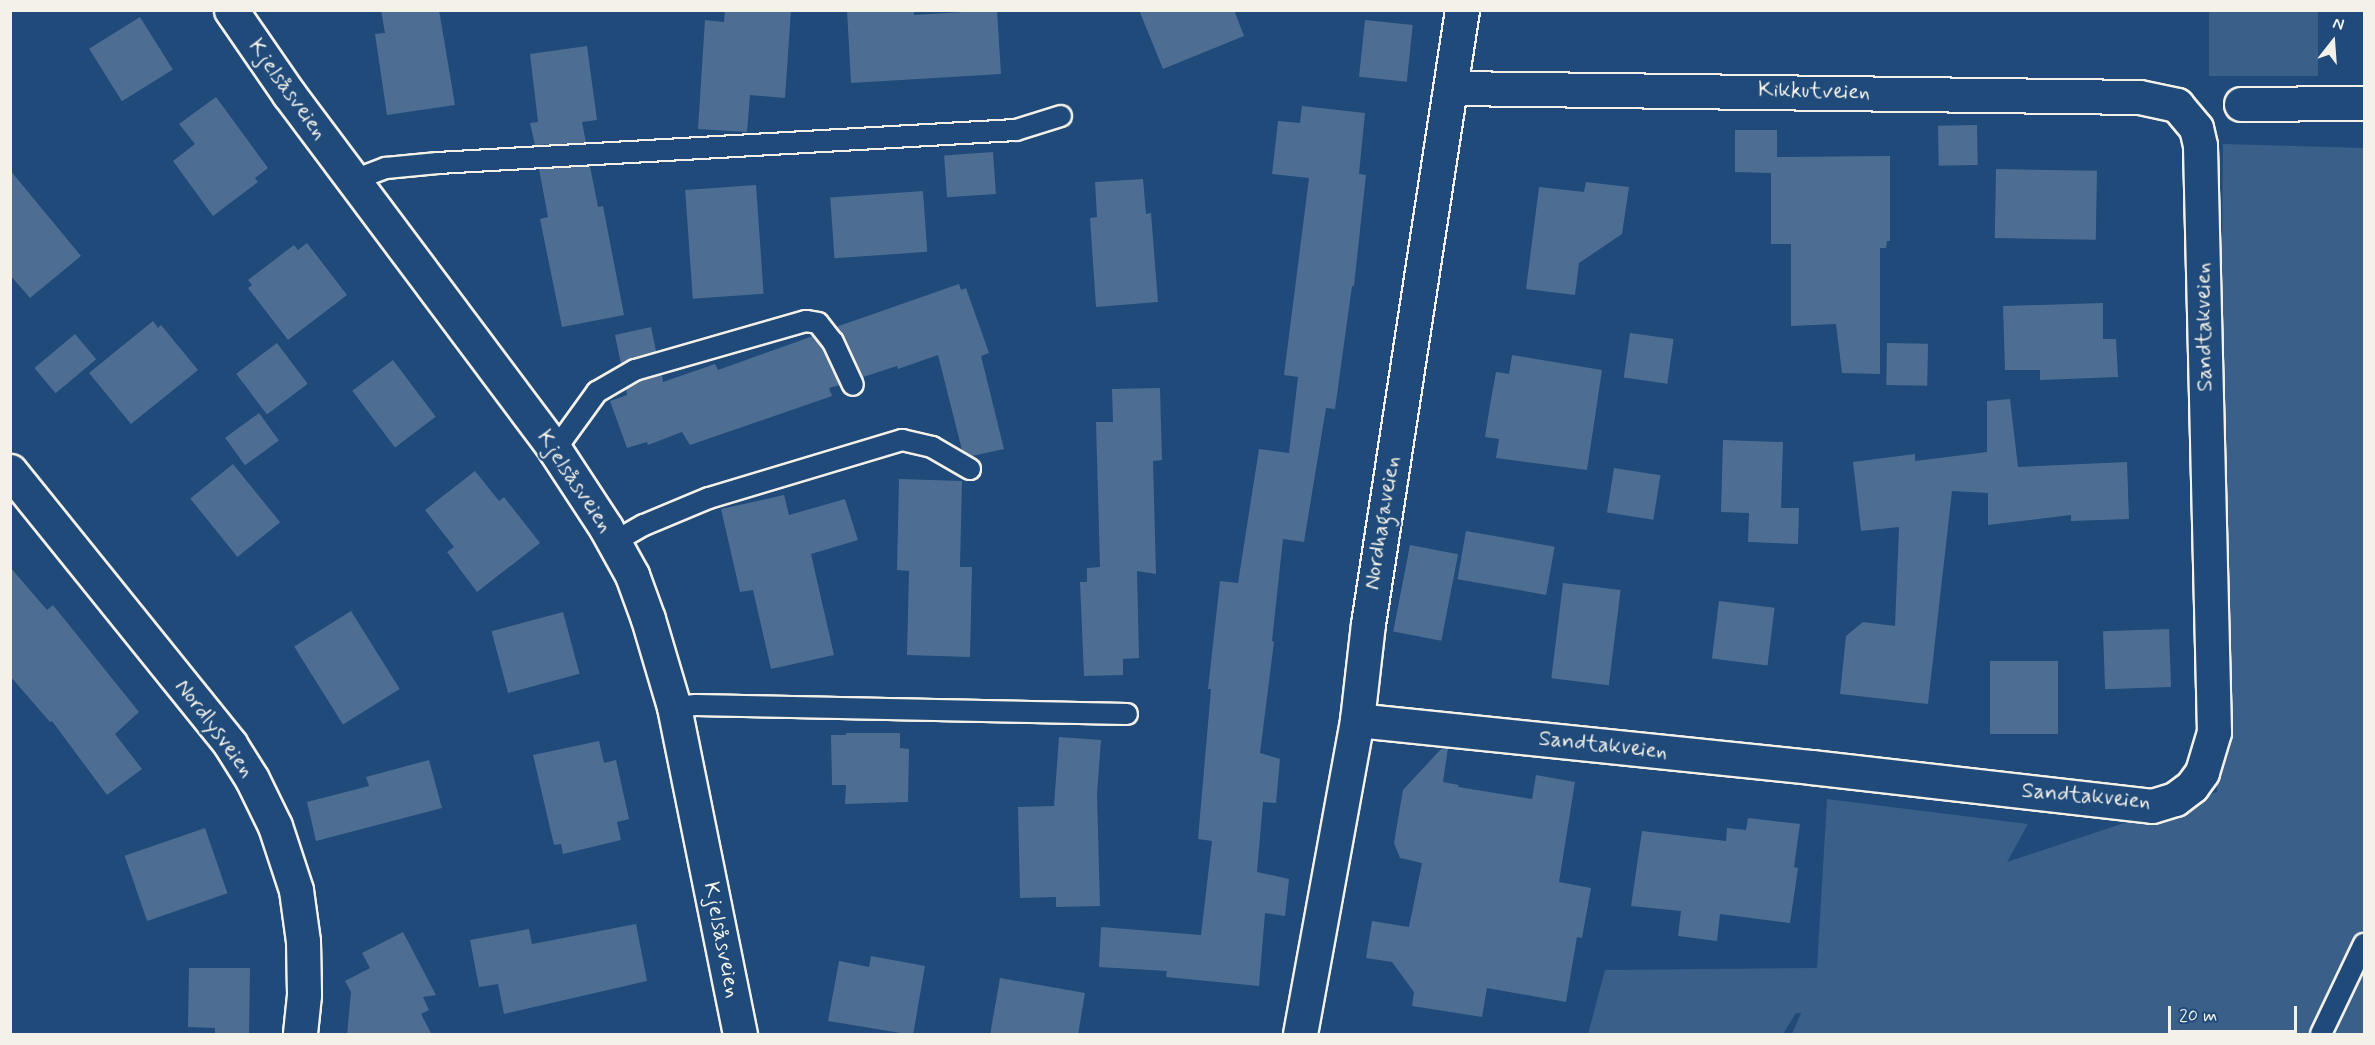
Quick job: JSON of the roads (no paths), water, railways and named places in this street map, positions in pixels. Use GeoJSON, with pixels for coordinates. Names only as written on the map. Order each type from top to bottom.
{"type":"FeatureCollection","features":[{"type":"Feature","properties":{"kind":"street","name":"Kjelsåsveien"},"geometry":{"type":"LineString","coordinates":[[231,10],[555,450],[614,542],[632,575],[648,619],[674,707],[740,1035]]}},
{"type":"Feature","properties":{"kind":"street","name":"Nordhagaveien"},"geometry":{"type":"LineString","coordinates":[[1300,1035],[1357,720],[1368,624],[1462,10]]}},
{"type":"Feature","properties":{"kind":"street","name":"Kikkutveien"},"geometry":{"type":"LineString","coordinates":[[1451,88],[2139,97],[2177,105]]}},
{"type":"Feature","properties":{"kind":"street"},"geometry":{"type":"LineString","coordinates":[[2241,104],[2364,103]]}},
{"type":"Feature","properties":{"kind":"street","name":"Sandtakveien"},"geometry":{"type":"LineString","coordinates":[[1357,720],[1811,766],[2131,806],[2152,806],[2175,799],[2192,786],[2202,772],[2214,732],[2199,145],[2196,128],[2177,105]]}},
{"type":"Feature","properties":{"kind":"street","name":"Nordlysveien"},"geometry":{"type":"LineString","coordinates":[[10,471],[230,744],[252,779],[274,826],[296,890],[303,942],[304,994],[300,1035]]}},
{"type":"Feature","properties":{"kind":"lane"},"geometry":{"type":"LineString","coordinates":[[354,180],[386,168],[438,163],[1016,130],[1061,116]]}},
{"type":"Feature","properties":{"kind":"lane"},"geometry":{"type":"LineString","coordinates":[[555,450],[597,392],[635,370],[806,321],[818,323],[833,342],[853,385]]}},
{"type":"Feature","properties":{"kind":"lane"},"geometry":{"type":"LineString","coordinates":[[614,542],[644,525],[709,498],[902,440],[932,447],[970,469]]}},
{"type":"Feature","properties":{"kind":"lane"},"geometry":{"type":"LineString","coordinates":[[674,707],[708,705],[1127,714]]}},
{"type":"Feature","properties":{"kind":"lane"},"geometry":{"type":"LineString","coordinates":[[2321,1035],[2364,944]]}}]}
